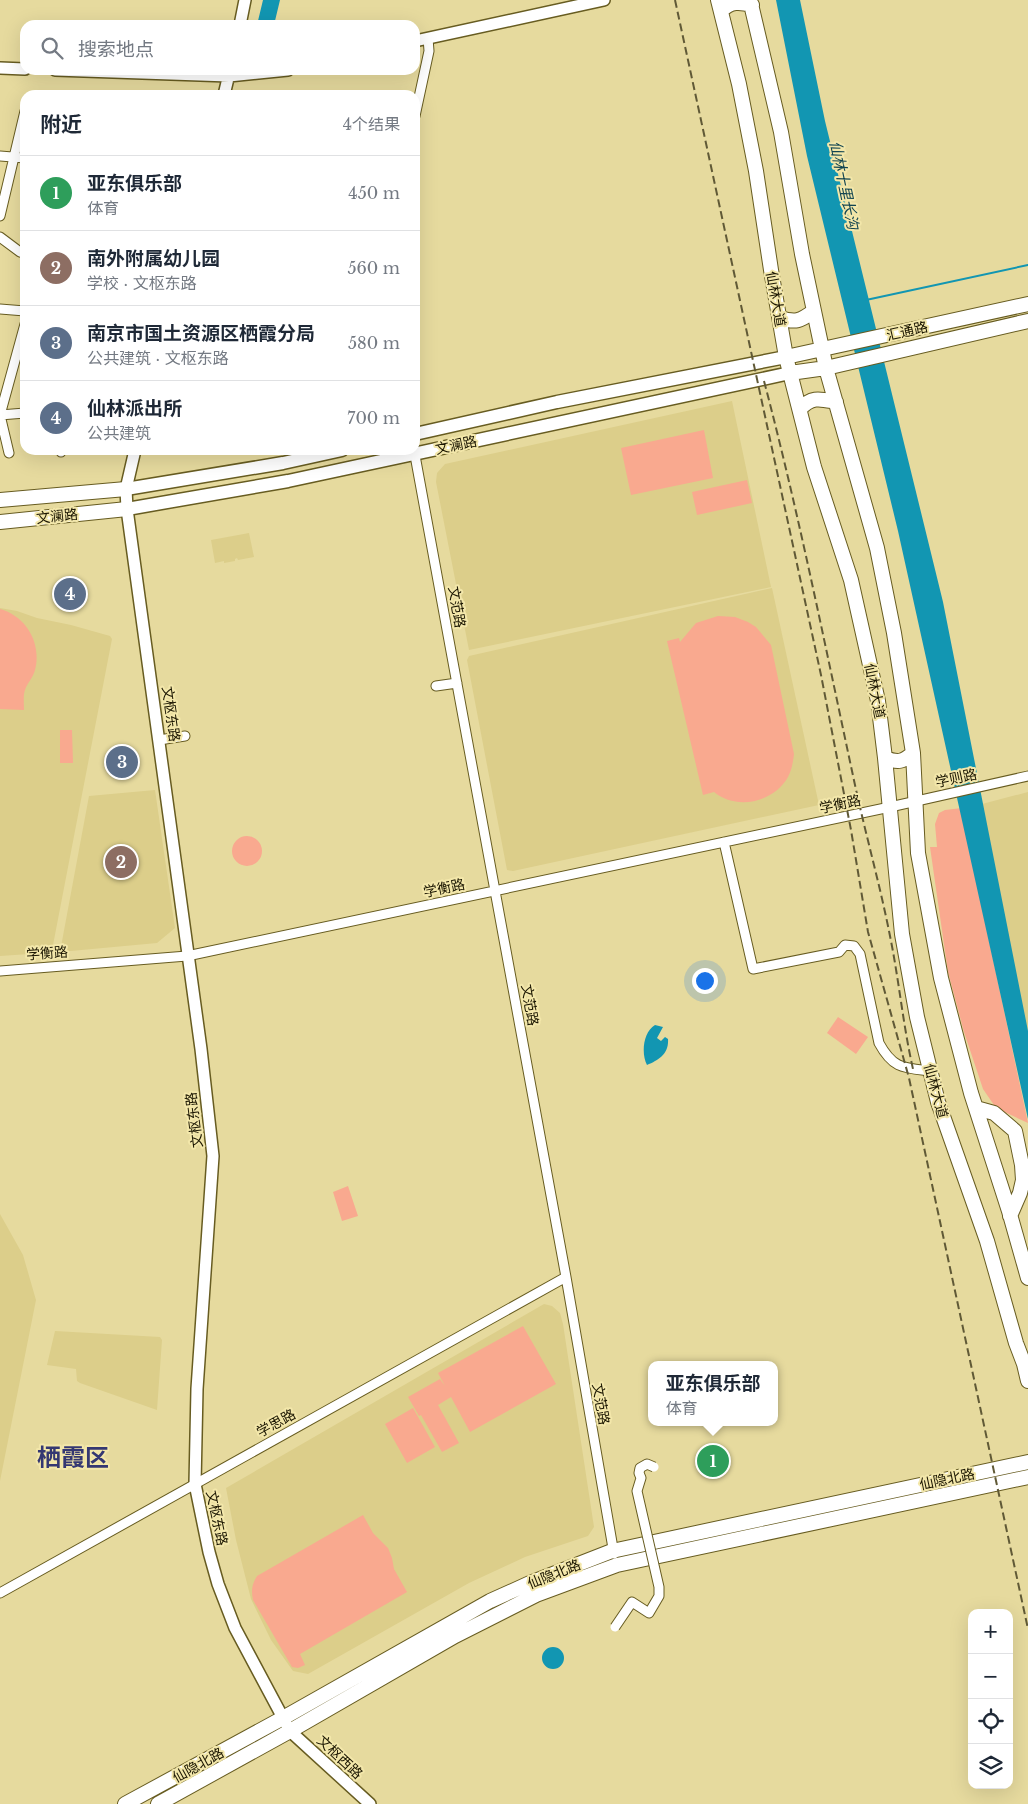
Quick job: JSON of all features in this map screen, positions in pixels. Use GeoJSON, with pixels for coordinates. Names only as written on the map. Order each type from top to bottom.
{"type":"FeatureCollection","features":[{"type":"Feature","properties":{"kind":"main road"},"geometry":{"type":"LineString","coordinates":[[720,5],[751,2]]}},
{"type":"Feature","properties":{"kind":"main road","name":"仙林大道"},"geometry":{"type":"LineString","coordinates":[[751,2],[781,132],[802,254],[826,368],[877,548],[894,633],[914,753],[918,852],[941,978],[976,1108],[1028,1278]]}},
{"type":"Feature","properties":{"kind":"main road","name":"仙林大道"},"geometry":{"type":"LineString","coordinates":[[720,5],[739,84],[756,172],[786,357],[814,466],[852,580],[878,701],[902,934],[917,1017],[938,1102],[987,1241],[1028,1381]]}},
{"type":"Feature","properties":{"kind":"main road","name":"汇通路"},"geometry":{"type":"LineString","coordinates":[[786,357],[1028,304]]}},
{"type":"Feature","properties":{"kind":"main road"},"geometry":{"type":"LineString","coordinates":[[780,318],[792,322],[803,319],[814,311]]}},
{"type":"Feature","properties":{"kind":"main road","name":"汇通路"},"geometry":{"type":"LineString","coordinates":[[790,373],[826,368],[1028,321]]}},
{"type":"Feature","properties":{"kind":"main road","name":"文澜路"},"geometry":{"type":"LineString","coordinates":[[420,433],[557,402],[786,357]]}},
{"type":"Feature","properties":{"kind":"main road","name":"文澜路"},"geometry":{"type":"LineString","coordinates":[[420,451],[790,373]]}},
{"type":"Feature","properties":{"kind":"main road"},"geometry":{"type":"LineString","coordinates":[[800,409],[807,402],[819,398],[836,402]]}},
{"type":"Feature","properties":{"kind":"main road","name":"文澜路"},"geometry":{"type":"LineString","coordinates":[[0,500],[126,489],[283,463],[319,455]]}},
{"type":"Feature","properties":{"kind":"main road","name":"文澜路"},"geometry":{"type":"LineString","coordinates":[[0,522],[127,509],[261,487],[401,455]]}},
{"type":"Feature","properties":{"kind":"main road"},"geometry":{"type":"LineString","coordinates":[[885,758],[897,763],[905,761],[914,753]]}},
{"type":"Feature","properties":{"kind":"main road"},"geometry":{"type":"LineString","coordinates":[[894,853],[901,847],[908,847],[918,852]]}},
{"type":"Feature","properties":{"kind":"main road"},"geometry":{"type":"LineString","coordinates":[[976,1108],[994,1113],[1015,1131],[1023,1180],[1020,1193],[1010,1216]]}},
{"type":"Feature","properties":{"kind":"main road","name":"仙隐北路"},"geometry":{"type":"LineString","coordinates":[[125,1804],[283,1718],[490,1601],[612,1551],[1028,1462]]}},
{"type":"Feature","properties":{"kind":"main road","name":"仙隐北路"},"geometry":{"type":"LineString","coordinates":[[158,1804],[290,1732],[455,1636],[536,1595],[617,1565],[1028,1477]]}},
{"type":"Feature","properties":{"kind":"street"},"geometry":{"type":"LineString","coordinates":[[241,20],[245,0]]}},
{"type":"Feature","properties":{"kind":"street"},"geometry":{"type":"LineString","coordinates":[[420,40],[604,0]]}},
{"type":"Feature","properties":{"kind":"street"},"geometry":{"type":"LineString","coordinates":[[420,93],[429,52],[428,38]]}},
{"type":"Feature","properties":{"kind":"street"},"geometry":{"type":"LineString","coordinates":[[0,68],[20,69]]}},
{"type":"Feature","properties":{"kind":"street"},"geometry":{"type":"LineString","coordinates":[[225,90],[229,75]]}},
{"type":"Feature","properties":{"kind":"street"},"geometry":{"type":"LineString","coordinates":[[0,216],[20,132]]}},
{"type":"Feature","properties":{"kind":"street"},"geometry":{"type":"LineString","coordinates":[[0,156],[20,158]]}},
{"type":"Feature","properties":{"kind":"street"},"geometry":{"type":"LineString","coordinates":[[0,237],[20,252]]}},
{"type":"Feature","properties":{"kind":"street"},"geometry":{"type":"LineString","coordinates":[[0,309],[20,311]]}},
{"type":"Feature","properties":{"kind":"street"},"geometry":{"type":"LineString","coordinates":[[8,453],[0,415],[20,345]]}},
{"type":"Feature","properties":{"kind":"street"},"geometry":{"type":"LineString","coordinates":[[0,415],[20,413]]}},
{"type":"Feature","properties":{"kind":"street","name":"文枢东路"},"geometry":{"type":"LineString","coordinates":[[135,455],[126,489],[127,509],[201,1048],[214,1156],[197,1389],[195,1484],[209,1552],[235,1628],[290,1732]]}},
{"type":"Feature","properties":{"kind":"street","name":"文范路"},"geometry":{"type":"LineString","coordinates":[[415,455],[566,1277],[612,1551],[617,1565]]}},
{"type":"Feature","properties":{"kind":"street"},"geometry":{"type":"LineString","coordinates":[[436,686],[457,683]]}},
{"type":"Feature","properties":{"kind":"street"},"geometry":{"type":"LineString","coordinates":[[159,740],[185,736]]}},
{"type":"Feature","properties":{"kind":"street","name":"学则路"},"geometry":{"type":"LineString","coordinates":[[890,808],[1028,776]]}},
{"type":"Feature","properties":{"kind":"street","name":"学衡路"},"geometry":{"type":"LineString","coordinates":[[0,971],[187,956],[890,808]]}},
{"type":"Feature","properties":{"kind":"street"},"geometry":{"type":"LineString","coordinates":[[724,842],[753,969],[838,952],[845,945],[854,946],[860,954],[879,1043],[884,1052],[902,1067],[930,1071]]}},
{"type":"Feature","properties":{"kind":"street","name":"学思路"},"geometry":{"type":"LineString","coordinates":[[0,1593],[566,1277]]}},
{"type":"Feature","properties":{"kind":"street"},"geometry":{"type":"LineString","coordinates":[[615,1627],[632,1602],[648,1613],[659,1596],[659,1587],[637,1491],[641,1478],[640,1468],[647,1464],[654,1467]]}},
{"type":"Feature","properties":{"kind":"street","name":"文枢西路"},"geometry":{"type":"LineString","coordinates":[[290,1732],[370,1804]]}},
{"type":"Feature","properties":{"kind":"shaded area"},"geometry":{"type":"Polygon","coordinates":[[[732,401],[771,587],[469,650],[436,482],[437,473],[445,464],[732,401]]]}},
{"type":"Feature","properties":{"kind":"shaded area"},"geometry":{"type":"Polygon","coordinates":[[[704,430],[713,478],[631,495],[621,448],[704,430]]]}},
{"type":"Feature","properties":{"kind":"shaded area"},"geometry":{"type":"Polygon","coordinates":[[[747,480],[752,503],[697,515],[692,492],[747,480]]]}},
{"type":"Feature","properties":{"kind":"shaded area"},"geometry":{"type":"Polygon","coordinates":[[[249,533],[254,557],[238,560],[237,558],[235,561],[215,563],[211,540],[249,533]]]}},
{"type":"Feature","properties":{"kind":"shaded area"},"geometry":{"type":"Polygon","coordinates":[[[772,588],[819,805],[513,871],[507,870],[467,660],[469,656],[772,588]]]}},
{"type":"Feature","properties":{"kind":"shaded area"},"geometry":{"type":"Polygon","coordinates":[[[0,608],[71,625],[110,636],[112,639],[53,945],[44,953],[0,956],[0,608]]]}},
{"type":"Feature","properties":{"kind":"shaded area"},"geometry":{"type":"Polygon","coordinates":[[[0,609],[24,624],[34,641],[37,660],[33,676],[24,692],[24,710],[0,709],[0,609]]]}},
{"type":"Feature","properties":{"kind":"shaded area"},"geometry":{"type":"Polygon","coordinates":[[[718,616],[735,617],[748,622],[756,627],[771,645],[794,754],[788,777],[782,786],[774,793],[754,801],[733,801],[723,798],[714,792],[703,795],[667,641],[679,638],[680,642],[696,623],[718,616]]]}},
{"type":"Feature","properties":{"kind":"shaded area"},"geometry":{"type":"Polygon","coordinates":[[[60,730],[72,730],[73,763],[60,763],[60,730]]]}},
{"type":"Feature","properties":{"kind":"shaded area"},"geometry":{"type":"Polygon","coordinates":[[[155,790],[175,928],[157,943],[60,952],[89,796],[155,790]]]}},
{"type":"Feature","properties":{"kind":"shaded area"},"geometry":{"type":"Polygon","coordinates":[[[1028,792],[1028,1042],[982,804],[1028,792]]]}},
{"type":"Feature","properties":{"kind":"shaded area"},"geometry":{"type":"Polygon","coordinates":[[[962,808],[1028,1123],[996,1108],[983,1089],[964,1032],[948,972],[930,847],[937,847],[935,824],[939,813],[945,810],[962,808]]]}},
{"type":"Feature","properties":{"kind":"shaded area"},"geometry":{"type":"Polygon","coordinates":[[[247,836],[253,837],[261,845],[261,857],[253,865],[247,866],[241,865],[233,857],[232,851],[233,845],[241,837],[247,836]]]}},
{"type":"Feature","properties":{"kind":"shaded area"},"geometry":{"type":"Polygon","coordinates":[[[838,1017],[868,1037],[856,1054],[827,1033],[838,1017]]]}},
{"type":"Feature","properties":{"kind":"shaded area"},"geometry":{"type":"Polygon","coordinates":[[[348,1186],[358,1216],[342,1221],[333,1192],[348,1186]]]}},
{"type":"Feature","properties":{"kind":"shaded area"},"geometry":{"type":"Polygon","coordinates":[[[0,1214],[23,1255],[36,1300],[0,1481],[0,1214]]]}},
{"type":"Feature","properties":{"kind":"shaded area"},"geometry":{"type":"Polygon","coordinates":[[[544,1304],[552,1306],[560,1313],[563,1324],[594,1527],[588,1536],[525,1557],[469,1583],[308,1674],[293,1671],[271,1640],[251,1599],[236,1540],[226,1488],[544,1304]]]}},
{"type":"Feature","properties":{"kind":"shaded area"},"geometry":{"type":"Polygon","coordinates":[[[523,1326],[556,1384],[470,1432],[451,1397],[438,1405],[459,1443],[442,1452],[421,1415],[419,1416],[408,1397],[440,1379],[445,1386],[438,1373],[523,1326]]]}},
{"type":"Feature","properties":{"kind":"shaded area"},"geometry":{"type":"Polygon","coordinates":[[[55,1331],[160,1337],[162,1340],[157,1410],[80,1383],[77,1381],[76,1369],[47,1365],[55,1331]]]}},
{"type":"Feature","properties":{"kind":"shaded area"},"geometry":{"type":"Polygon","coordinates":[[[413,1408],[435,1447],[407,1463],[385,1424],[413,1408]]]}},
{"type":"Feature","properties":{"kind":"shaded area"},"geometry":{"type":"Polygon","coordinates":[[[363,1515],[373,1533],[388,1548],[394,1569],[407,1592],[300,1654],[305,1665],[298,1668],[292,1667],[253,1600],[252,1590],[254,1582],[257,1576],[363,1515]]]}},
{"type":"Feature","properties":{"kind":"water"},"geometry":{"type":"Polygon","coordinates":[[[263,0],[280,0],[275,20],[258,20],[263,0]]]}},
{"type":"Feature","properties":{"kind":"water"},"geometry":{"type":"Polygon","coordinates":[[[776,0],[800,0],[825,121],[943,602],[1028,1031],[1028,1119],[898,531],[807,156],[776,0]]]}},
{"type":"Feature","properties":{"kind":"water"},"geometry":{"type":"Polygon","coordinates":[[[655,1025],[663,1027],[657,1038],[661,1041],[665,1037],[668,1039],[667,1049],[662,1056],[647,1065],[644,1055],[644,1044],[648,1033],[655,1025]]]}},
{"type":"Feature","properties":{"kind":"water"},"geometry":{"type":"Polygon","coordinates":[[[549,1647],[557,1647],[564,1654],[564,1662],[557,1669],[549,1669],[542,1662],[542,1654],[549,1647]]]}},
{"type":"Feature","properties":{"kind":"waterway"},"geometry":{"type":"LineString","coordinates":[[866,300],[1028,265]]}},
{"type":"Feature","properties":{"kind":"railway"},"geometry":{"type":"LineString","coordinates":[[675,0],[821,675],[851,830],[868,932],[909,1078],[1028,1629]]}},
{"type":"Feature","properties":{"kind":"railway"},"geometry":{"type":"LineString","coordinates":[[764,381],[801,532],[855,785],[886,917],[913,1069]]}},
{"type":"Feature","properties":{"kind":"place","name":"仙林派出所"},"geometry":{"type":"Point","coordinates":[70,594]}},
{"type":"Feature","properties":{"kind":"place","name":"南京市国土资源区栖霞分局"},"geometry":{"type":"Point","coordinates":[122,762]}},
{"type":"Feature","properties":{"kind":"place","name":"南外附属幼儿园"},"geometry":{"type":"Point","coordinates":[121,862]}},
{"type":"Feature","properties":{"kind":"place","name":"亚东俱乐部"},"geometry":{"type":"Point","coordinates":[713,1461]}},
{"type":"Feature","properties":{"kind":"district","name":"栖霞区"},"geometry":{"type":"Point","coordinates":[73,1458]}},
{"type":"Feature","properties":{"kind":"water label","name":"仙林十里长沟"},"geometry":{"type":"Point","coordinates":[844,185]}}]}
